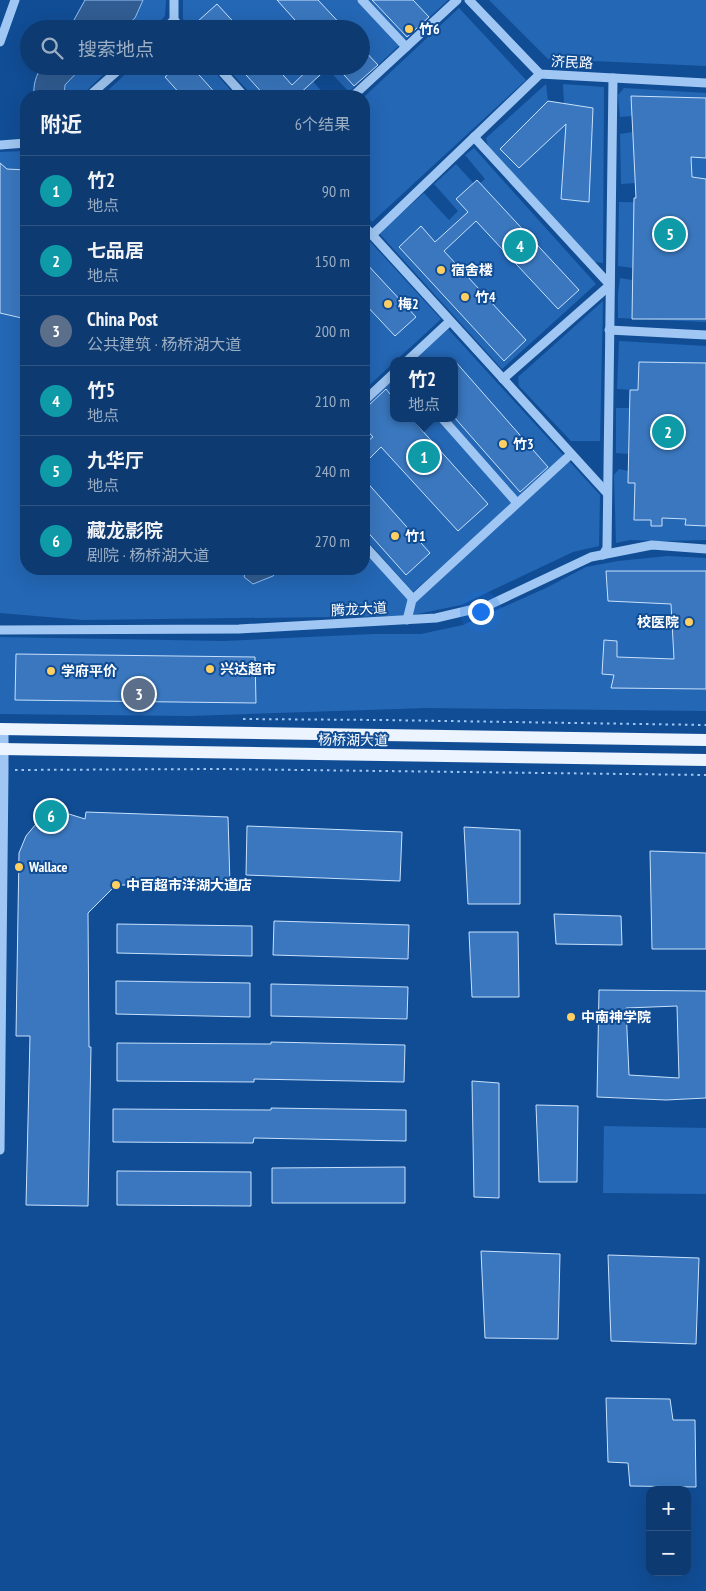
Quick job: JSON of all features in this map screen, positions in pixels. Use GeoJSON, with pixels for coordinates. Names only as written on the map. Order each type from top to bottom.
{"type":"FeatureCollection","features":[{"type":"Feature","properties":{"kind":"main road","name":"杨桥湖大道"},"geometry":{"type":"LineString","coordinates":[[2,729],[706,740]]}},
{"type":"Feature","properties":{"kind":"main road","name":"杨桥湖大道"},"geometry":{"type":"LineString","coordinates":[[2,749],[706,760]]}},
{"type":"Feature","properties":{"kind":"street"},"geometry":{"type":"LineString","coordinates":[[0,42],[15,0]]}},
{"type":"Feature","properties":{"kind":"street"},"geometry":{"type":"LineString","coordinates":[[174,0],[174,20]]}},
{"type":"Feature","properties":{"kind":"street"},"geometry":{"type":"LineString","coordinates":[[362,0],[406,47]]}},
{"type":"Feature","properties":{"kind":"street"},"geometry":{"type":"LineString","coordinates":[[359,90],[457,0]]}},
{"type":"Feature","properties":{"kind":"street","name":"济民路"},"geometry":{"type":"LineString","coordinates":[[469,0],[540,74],[706,82]]}},
{"type":"Feature","properties":{"kind":"street"},"geometry":{"type":"LineString","coordinates":[[372,235],[540,74]]}},
{"type":"Feature","properties":{"kind":"street"},"geometry":{"type":"LineString","coordinates":[[96,90],[113,75]]}},
{"type":"Feature","properties":{"kind":"street"},"geometry":{"type":"LineString","coordinates":[[225,75],[239,90]]}},
{"type":"Feature","properties":{"kind":"street"},"geometry":{"type":"LineString","coordinates":[[603,555],[607,548],[613,78]]}},
{"type":"Feature","properties":{"kind":"street"},"geometry":{"type":"LineString","coordinates":[[474,138],[610,285]]}},
{"type":"Feature","properties":{"kind":"street"},"geometry":{"type":"LineString","coordinates":[[0,145],[20,143]]}},
{"type":"Feature","properties":{"kind":"street"},"geometry":{"type":"LineString","coordinates":[[370,233],[607,493]]}},
{"type":"Feature","properties":{"kind":"street"},"geometry":{"type":"LineString","coordinates":[[503,379],[610,285]]}},
{"type":"Feature","properties":{"kind":"street"},"geometry":{"type":"LineString","coordinates":[[411,357],[450,321]]}},
{"type":"Feature","properties":{"kind":"street"},"geometry":{"type":"LineString","coordinates":[[609,330],[706,335]]}},
{"type":"Feature","properties":{"kind":"street"},"geometry":{"type":"LineString","coordinates":[[370,395],[390,377]]}},
{"type":"Feature","properties":{"kind":"street"},"geometry":{"type":"LineString","coordinates":[[446,422],[517,503]]}},
{"type":"Feature","properties":{"kind":"street"},"geometry":{"type":"LineString","coordinates":[[407,620],[413,598],[571,454]]}},
{"type":"Feature","properties":{"kind":"street","name":"腾龙大道"},"geometry":{"type":"LineString","coordinates":[[0,630],[239,629],[436,618],[487,606],[590,557],[652,545],[706,549]]}},
{"type":"Feature","properties":{"kind":"street"},"geometry":{"type":"LineString","coordinates":[[370,551],[413,598]]}},
{"type":"Feature","properties":{"kind":"street"},"geometry":{"type":"LineString","coordinates":[[0,1150],[4,770],[2,729]]}},
{"type":"Feature","properties":{"kind":"path"},"geometry":{"type":"LineString","coordinates":[[235,720],[381,720],[706,725]]}},
{"type":"Feature","properties":{"kind":"path"},"geometry":{"type":"LineString","coordinates":[[4,770],[220,768],[706,775]]}},
{"type":"Feature","properties":{"kind":"shaded area"},"geometry":{"type":"Polygon","coordinates":[[[85,0],[143,0],[133,20],[74,20],[85,0]]]}},
{"type":"Feature","properties":{"kind":"shaded area"},"geometry":{"type":"Polygon","coordinates":[[[143,0],[166,0],[165,16],[161,20],[133,20],[143,0]]]}},
{"type":"Feature","properties":{"kind":"shaded area"},"geometry":{"type":"Polygon","coordinates":[[[183,0],[448,0],[370,72],[370,20],[183,19],[183,0]]]}},
{"type":"Feature","properties":{"kind":"shaded area"},"geometry":{"type":"Polygon","coordinates":[[[489,0],[706,0],[706,66],[548,59],[489,0]]]}},
{"type":"Feature","properties":{"kind":"shaded area"},"geometry":{"type":"Polygon","coordinates":[[[459,8],[526,80],[372,222],[370,220],[370,91],[459,8]]]}},
{"type":"Feature","properties":{"kind":"shaded area"},"geometry":{"type":"Polygon","coordinates":[[[37,75],[74,75],[65,85],[65,90],[34,90],[37,75]]]}},
{"type":"Feature","properties":{"kind":"shaded area"},"geometry":{"type":"Polygon","coordinates":[[[74,75],[103,75],[87,90],[65,90],[65,85],[74,75]]]}},
{"type":"Feature","properties":{"kind":"shaded area"},"geometry":{"type":"Polygon","coordinates":[[[124,75],[217,75],[231,90],[108,90],[124,75]]]}},
{"type":"Feature","properties":{"kind":"shaded area"},"geometry":{"type":"Polygon","coordinates":[[[233,75],[309,75],[321,90],[247,90],[233,75]]]}},
{"type":"Feature","properties":{"kind":"shaded area"},"geometry":{"type":"Polygon","coordinates":[[[333,75],[367,75],[351,90],[347,90],[333,75]]]}},
{"type":"Feature","properties":{"kind":"shaded area"},"geometry":{"type":"Polygon","coordinates":[[[546,84],[548,101],[564,104],[563,84],[604,87],[603,263],[595,262],[488,146],[486,138],[546,84]]]}},
{"type":"Feature","properties":{"kind":"shaded area"},"geometry":{"type":"Polygon","coordinates":[[[624,88],[706,93],[706,322],[618,318],[620,278],[632,280],[633,268],[618,266],[619,202],[671,203],[668,181],[621,184],[620,134],[633,132],[632,116],[620,117],[618,95],[624,88]]]}},
{"type":"Feature","properties":{"kind":"shaded area"},"geometry":{"type":"Polygon","coordinates":[[[474,148],[596,284],[502,369],[379,233],[424,193],[449,220],[458,211],[434,184],[456,164],[476,186],[485,179],[465,155],[474,148]]]}},
{"type":"Feature","properties":{"kind":"shaded area"},"geometry":{"type":"Polygon","coordinates":[[[20,151],[20,575],[244,575],[244,577],[274,575],[370,575],[370,550],[413,598],[520,501],[451,422],[458,422],[458,357],[417,357],[448,329],[600,495],[599,546],[573,552],[461,605],[408,616],[83,620],[0,613],[0,152],[20,151]]]}},
{"type":"Feature","properties":{"kind":"shaded area"},"geometry":{"type":"Polygon","coordinates":[[[370,242],[441,319],[400,357],[390,357],[390,366],[370,384],[370,242]]]}},
{"type":"Feature","properties":{"kind":"shaded area"},"geometry":{"type":"Polygon","coordinates":[[[603,301],[600,441],[571,441],[519,386],[518,377],[603,301]]]}},
{"type":"Feature","properties":{"kind":"shaded area"},"geometry":{"type":"Polygon","coordinates":[[[619,341],[706,346],[706,540],[630,540],[616,543],[614,475],[619,469],[628,471],[629,454],[616,453],[616,408],[630,408],[630,390],[617,389],[619,341]]]}},
{"type":"Feature","properties":{"kind":"shaded area"},"geometry":{"type":"Polygon","coordinates":[[[390,380],[390,422],[440,422],[512,504],[413,592],[370,544],[370,398],[390,380]]]}},
{"type":"Feature","properties":{"kind":"shaded area"},"geometry":{"type":"Polygon","coordinates":[[[668,556],[706,558],[706,711],[427,708],[190,716],[0,714],[0,637],[224,641],[373,634],[421,634],[463,625],[546,588],[586,567],[618,561],[668,556]]]}},
{"type":"Feature","properties":{"kind":"shaded area"},"geometry":{"type":"Polygon","coordinates":[[[244,575],[274,575],[253,584],[244,577],[244,575]]]}},
{"type":"Feature","properties":{"kind":"shaded area"},"geometry":{"type":"Polygon","coordinates":[[[604,1126],[706,1128],[706,1194],[603,1193],[604,1126]]]}},
{"type":"Feature","properties":{"kind":"building"},"geometry":{"type":"Polygon","coordinates":[[[277,0],[318,0],[337,20],[295,20],[277,0]]]}},
{"type":"Feature","properties":{"kind":"building","name":"竹6"},"geometry":{"type":"Polygon","coordinates":[[[372,0],[413,0],[429,17],[407,37],[372,0]]]}},
{"type":"Feature","properties":{"kind":"building"},"geometry":{"type":"Polygon","coordinates":[[[217,4],[232,20],[199,20],[217,4]]]}},
{"type":"Feature","properties":{"kind":"building"},"geometry":{"type":"Polygon","coordinates":[[[370,57],[378,65],[370,72],[370,57]]]}},
{"type":"Feature","properties":{"kind":"building"},"geometry":{"type":"Polygon","coordinates":[[[167,75],[199,75],[213,90],[177,90],[165,77],[167,75]]]}},
{"type":"Feature","properties":{"kind":"building"},"geometry":{"type":"Polygon","coordinates":[[[246,75],[283,75],[292,85],[303,75],[320,75],[304,90],[260,90],[246,75]]]}},
{"type":"Feature","properties":{"kind":"building"},"geometry":{"type":"Polygon","coordinates":[[[344,75],[367,75],[354,86],[344,75]]]}},
{"type":"Feature","properties":{"kind":"building"},"geometry":{"type":"Polygon","coordinates":[[[631,96],[706,98],[706,158],[691,157],[692,177],[706,179],[706,319],[632,319],[634,198],[636,198],[631,96]]]}},
{"type":"Feature","properties":{"kind":"building"},"geometry":{"type":"Polygon","coordinates":[[[548,101],[593,108],[589,202],[561,199],[566,124],[519,168],[500,149],[548,101]]]}},
{"type":"Feature","properties":{"kind":"building"},"geometry":{"type":"Polygon","coordinates":[[[0,163],[7,169],[20,170],[20,318],[0,313],[0,163]]]}},
{"type":"Feature","properties":{"kind":"building","name":"宿舍楼"},"geometry":{"type":"Polygon","coordinates":[[[477,180],[579,290],[558,309],[476,221],[444,251],[526,340],[504,361],[399,247],[421,226],[435,242],[468,212],[456,199],[477,180]]]}},
{"type":"Feature","properties":{"kind":"building","name":"梅2"},"geometry":{"type":"Polygon","coordinates":[[[370,267],[416,317],[395,336],[370,309],[370,267]]]}},
{"type":"Feature","properties":{"kind":"building"},"geometry":{"type":"Polygon","coordinates":[[[639,362],[706,363],[706,526],[685,525],[686,519],[662,518],[662,526],[651,526],[651,520],[634,520],[635,483],[628,483],[630,390],[638,390],[639,362]]]}},
{"type":"Feature","properties":{"kind":"building","name":"竹3"},"geometry":{"type":"Polygon","coordinates":[[[458,365],[548,467],[520,492],[458,422],[458,365]]]}},
{"type":"Feature","properties":{"kind":"building"},"geometry":{"type":"Polygon","coordinates":[[[386,389],[390,394],[390,422],[415,422],[488,504],[458,531],[381,447],[370,458],[370,439],[373,437],[370,434],[370,404],[386,389]]]}},
{"type":"Feature","properties":{"kind":"building","name":"竹1"},"geometry":{"type":"Polygon","coordinates":[[[370,486],[430,553],[406,575],[370,535],[370,486]]]}},
{"type":"Feature","properties":{"kind":"building","name":"校医院"},"geometry":{"type":"Polygon","coordinates":[[[606,571],[706,571],[706,689],[611,688],[614,675],[602,674],[604,640],[617,641],[617,657],[674,659],[671,604],[608,601],[606,571]]]}},
{"type":"Feature","properties":{"kind":"building"},"geometry":{"type":"Polygon","coordinates":[[[16,654],[255,657],[256,703],[15,700],[16,654]]]}},
{"type":"Feature","properties":{"kind":"building"},"geometry":{"type":"Polygon","coordinates":[[[86,812],[228,817],[230,885],[116,885],[88,913],[89,1047],[91,1047],[88,1206],[26,1205],[30,1036],[16,1036],[19,853],[26,836],[36,824],[51,816],[69,814],[85,819],[86,812]]]}},
{"type":"Feature","properties":{"kind":"building"},"geometry":{"type":"Polygon","coordinates":[[[247,826],[402,832],[400,881],[246,875],[247,826]]]}},
{"type":"Feature","properties":{"kind":"building"},"geometry":{"type":"Polygon","coordinates":[[[464,827],[520,830],[520,904],[468,904],[464,827]]]}},
{"type":"Feature","properties":{"kind":"building"},"geometry":{"type":"Polygon","coordinates":[[[650,851],[706,853],[706,949],[652,949],[650,851]]]}},
{"type":"Feature","properties":{"kind":"building"},"geometry":{"type":"Polygon","coordinates":[[[554,914],[621,916],[622,945],[556,944],[554,914]]]}},
{"type":"Feature","properties":{"kind":"building"},"geometry":{"type":"Polygon","coordinates":[[[274,921],[409,925],[408,959],[273,955],[274,921]]]}},
{"type":"Feature","properties":{"kind":"building"},"geometry":{"type":"Polygon","coordinates":[[[117,924],[252,926],[252,956],[117,953],[117,924]]]}},
{"type":"Feature","properties":{"kind":"building"},"geometry":{"type":"Polygon","coordinates":[[[469,932],[518,932],[519,997],[472,997],[469,932]]]}},
{"type":"Feature","properties":{"kind":"building"},"geometry":{"type":"Polygon","coordinates":[[[116,981],[250,983],[250,1017],[116,1014],[116,981]]]}},
{"type":"Feature","properties":{"kind":"building"},"geometry":{"type":"Polygon","coordinates":[[[271,984],[408,987],[407,1019],[271,1016],[271,984]]]}},
{"type":"Feature","properties":{"kind":"building"},"geometry":{"type":"Polygon","coordinates":[[[599,990],[706,991],[706,1098],[666,1100],[597,1097],[599,990]],[[677,1006],[626,1008],[629,1075],[679,1078],[677,1006]]]}},
{"type":"Feature","properties":{"kind":"building"},"geometry":{"type":"Polygon","coordinates":[[[271,1042],[405,1045],[404,1082],[254,1079],[254,1082],[117,1081],[117,1043],[271,1044],[271,1042]]]}},
{"type":"Feature","properties":{"kind":"building"},"geometry":{"type":"Polygon","coordinates":[[[472,1081],[499,1083],[499,1198],[474,1197],[472,1081]]]}},
{"type":"Feature","properties":{"kind":"building"},"geometry":{"type":"Polygon","coordinates":[[[536,1105],[578,1106],[577,1182],[539,1182],[536,1105]]]}},
{"type":"Feature","properties":{"kind":"building"},"geometry":{"type":"Polygon","coordinates":[[[271,1108],[406,1110],[406,1141],[254,1138],[253,1143],[113,1142],[113,1109],[271,1110],[271,1108]]]}},
{"type":"Feature","properties":{"kind":"building"},"geometry":{"type":"Polygon","coordinates":[[[405,1167],[405,1203],[272,1203],[272,1168],[405,1167]]]}},
{"type":"Feature","properties":{"kind":"building"},"geometry":{"type":"Polygon","coordinates":[[[117,1171],[251,1172],[251,1206],[117,1205],[117,1171]]]}},
{"type":"Feature","properties":{"kind":"building"},"geometry":{"type":"Polygon","coordinates":[[[481,1251],[560,1254],[558,1339],[485,1338],[481,1251]]]}},
{"type":"Feature","properties":{"kind":"building"},"geometry":{"type":"Polygon","coordinates":[[[608,1255],[699,1258],[696,1344],[611,1341],[608,1255]]]}},
{"type":"Feature","properties":{"kind":"building"},"geometry":{"type":"Polygon","coordinates":[[[606,1398],[670,1399],[673,1420],[695,1420],[696,1487],[630,1486],[628,1463],[608,1462],[606,1398]]]}},
{"type":"Feature","properties":{"kind":"place","name":"竹6"},"geometry":{"type":"Point","coordinates":[409,29]}},
{"type":"Feature","properties":{"kind":"place","name":"九华厅"},"geometry":{"type":"Point","coordinates":[670,234]}},
{"type":"Feature","properties":{"kind":"place","name":"竹5"},"geometry":{"type":"Point","coordinates":[520,246]}},
{"type":"Feature","properties":{"kind":"place","name":"宿舍楼"},"geometry":{"type":"Point","coordinates":[441,270]}},
{"type":"Feature","properties":{"kind":"place","name":"竹4"},"geometry":{"type":"Point","coordinates":[465,297]}},
{"type":"Feature","properties":{"kind":"place","name":"梅2"},"geometry":{"type":"Point","coordinates":[388,304]}},
{"type":"Feature","properties":{"kind":"place","name":"七品居"},"geometry":{"type":"Point","coordinates":[668,432]}},
{"type":"Feature","properties":{"kind":"place","name":"竹3"},"geometry":{"type":"Point","coordinates":[503,444]}},
{"type":"Feature","properties":{"kind":"place","name":"竹2"},"geometry":{"type":"Point","coordinates":[424,457]}},
{"type":"Feature","properties":{"kind":"place","name":"竹1"},"geometry":{"type":"Point","coordinates":[395,536]}},
{"type":"Feature","properties":{"kind":"place","name":"校医院"},"geometry":{"type":"Point","coordinates":[689,622]}},
{"type":"Feature","properties":{"kind":"place","name":"兴达超市"},"geometry":{"type":"Point","coordinates":[210,669]}},
{"type":"Feature","properties":{"kind":"place","name":"学府平价"},"geometry":{"type":"Point","coordinates":[51,671]}},
{"type":"Feature","properties":{"kind":"place","name":"China Post"},"geometry":{"type":"Point","coordinates":[139,694]}},
{"type":"Feature","properties":{"kind":"place","name":"藏龙影院"},"geometry":{"type":"Point","coordinates":[51,816]}},
{"type":"Feature","properties":{"kind":"place","name":"Wallace"},"geometry":{"type":"Point","coordinates":[19,867]}},
{"type":"Feature","properties":{"kind":"place","name":"中百超市洋湖大道店"},"geometry":{"type":"Point","coordinates":[116,885]}},
{"type":"Feature","properties":{"kind":"place","name":"中南神学院"},"geometry":{"type":"Point","coordinates":[571,1017]}}]}
